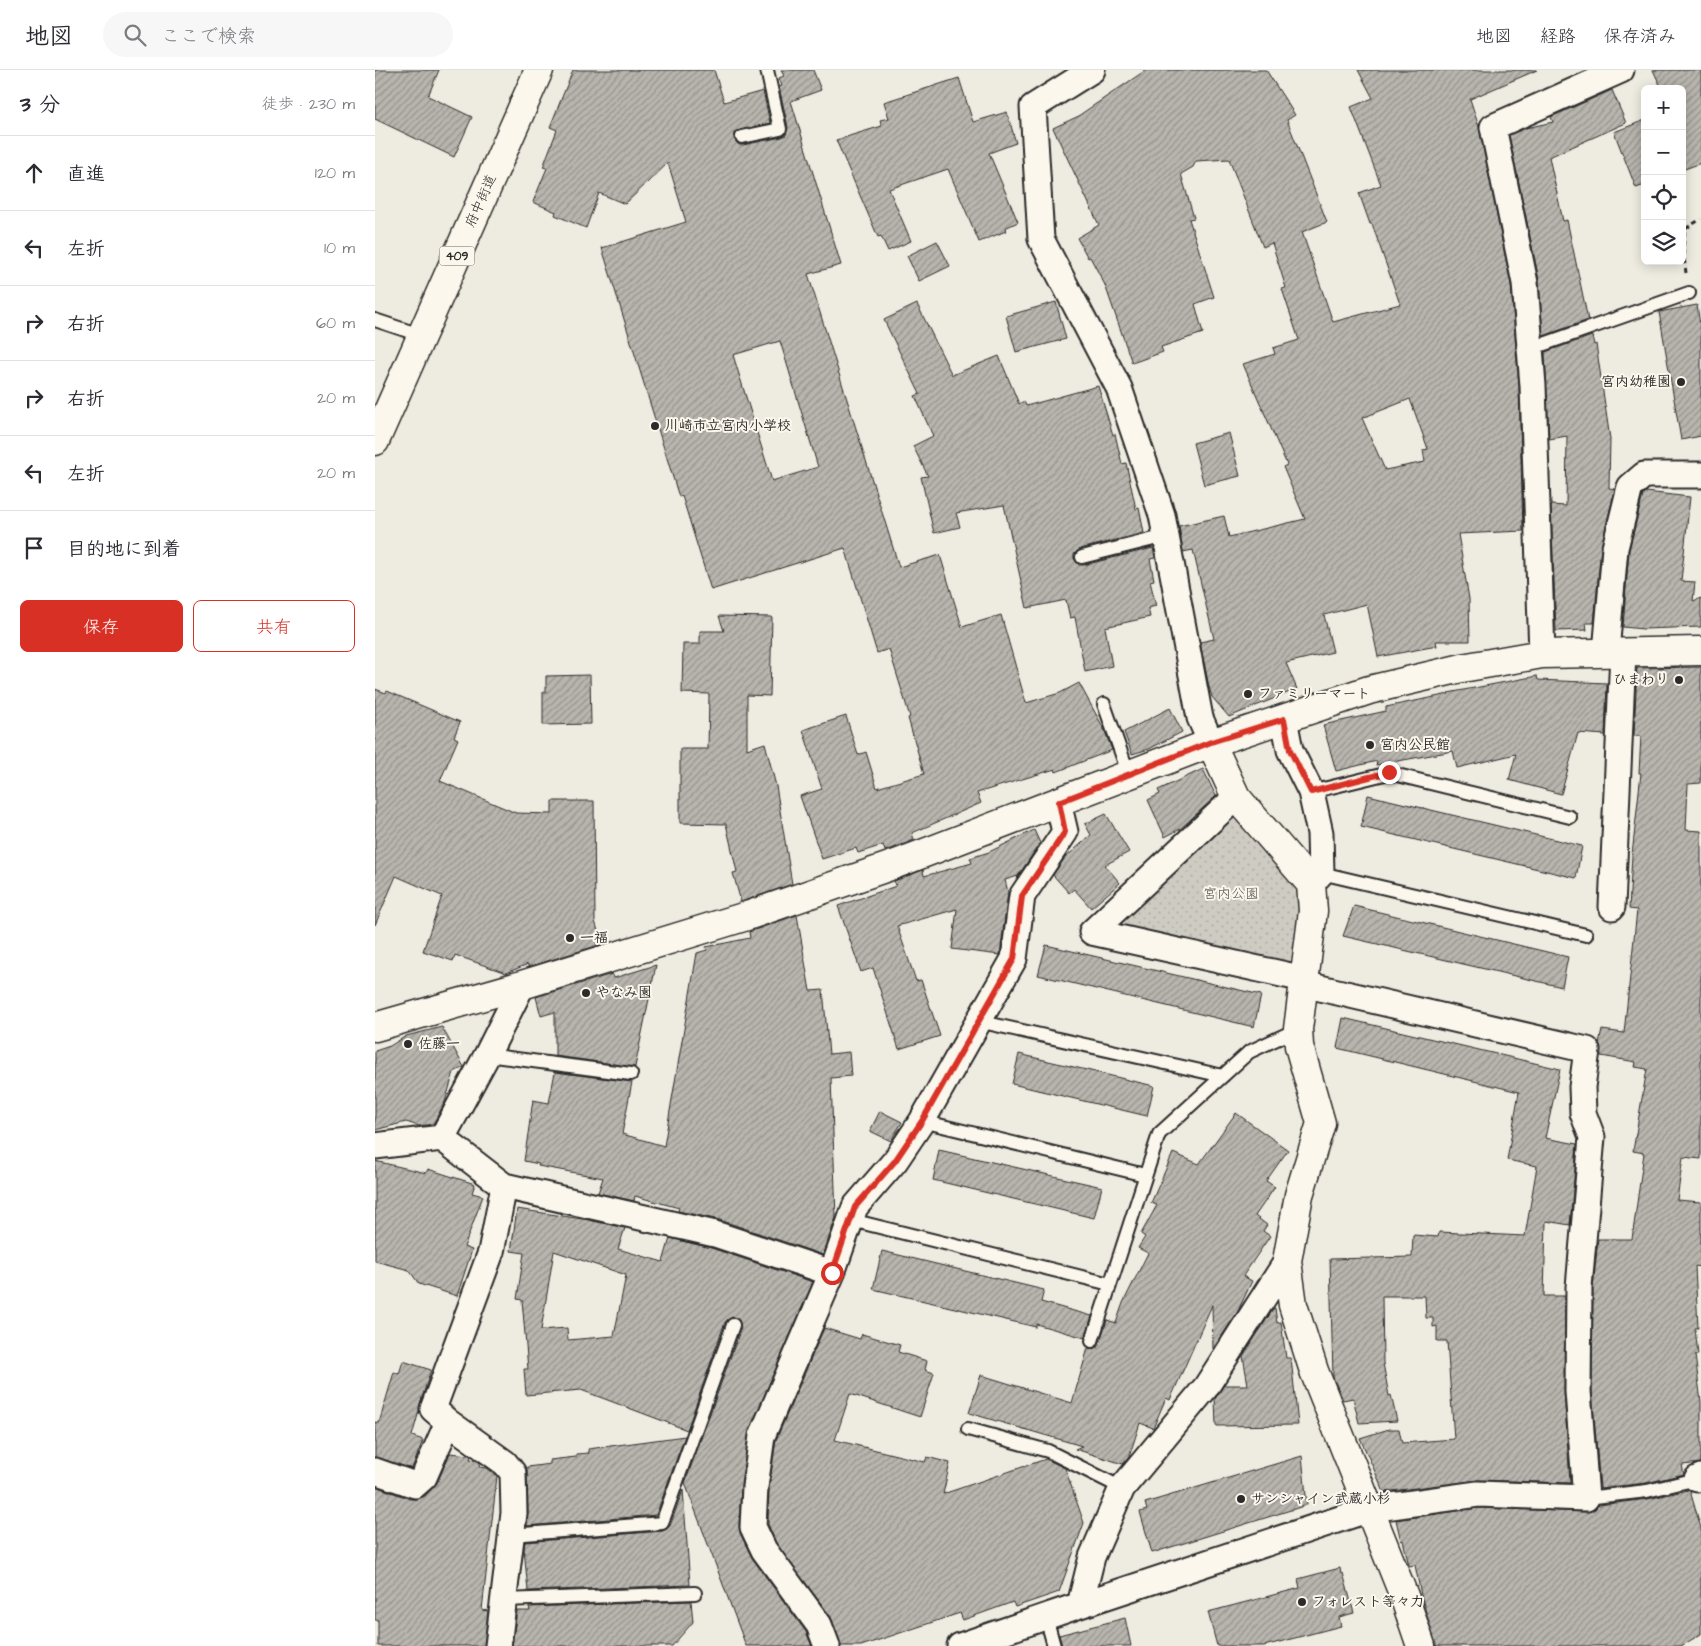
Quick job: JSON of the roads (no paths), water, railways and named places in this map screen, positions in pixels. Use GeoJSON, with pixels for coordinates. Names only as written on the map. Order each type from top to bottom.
{"type":"FeatureCollection","features":[{"type":"Feature","properties":{"kind":"main road","name":"府中街道"},"geometry":{"type":"LineString","coordinates":[[375,441],[539,70]]}},
{"type":"Feature","properties":{"kind":"main road"},"geometry":{"type":"LineString","coordinates":[[375,1026],[522,985],[750,915],[895,864],[1211,742],[1369,690],[1462,668],[1542,654],[1701,651]]}},
{"type":"Feature","properties":{"kind":"main road"},"geometry":{"type":"LineString","coordinates":[[1211,742],[1236,797],[1316,879],[1298,1029],[1299,1046],[1321,1123],[1299,1195],[1287,1261],[1293,1305],[1314,1371],[1405,1596],[1421,1646]]}},
{"type":"Feature","properties":{"kind":"street"},"geometry":{"type":"LineString","coordinates":[[1092,70],[1033,107],[1041,239],[1119,388],[1162,515],[1200,718],[1211,742]]}},
{"type":"Feature","properties":{"kind":"street"},"geometry":{"type":"LineString","coordinates":[[1542,654],[1530,349],[1525,283],[1493,127],[1621,70]]}},
{"type":"Feature","properties":{"kind":"street"},"geometry":{"type":"LineString","coordinates":[[1612,907],[1615,548],[1630,486],[1644,475],[1701,476]]}},
{"type":"Feature","properties":{"kind":"street"},"geometry":{"type":"LineString","coordinates":[[1284,719],[1290,750],[1311,792],[1320,833],[1316,879]]}},
{"type":"Feature","properties":{"kind":"street"},"geometry":{"type":"LineString","coordinates":[[960,1646],[1080,1604],[1369,1510],[1478,1494],[1586,1498],[1578,1391],[1579,1287],[1592,1137],[1583,1113],[1582,1087],[1587,1050],[1092,932],[1236,797]]}},
{"type":"Feature","properties":{"kind":"street"},"geometry":{"type":"LineString","coordinates":[[827,1646],[819,1625],[764,1550],[753,1527],[755,1487],[762,1436],[832,1273],[855,1207],[895,1161],[922,1121],[1014,959],[1022,896],[1065,832],[1059,802]]}},
{"type":"Feature","properties":{"kind":"street"},"geometry":{"type":"LineString","coordinates":[[442,1138],[522,985]]}},
{"type":"Feature","properties":{"kind":"street"},"geometry":{"type":"LineString","coordinates":[[375,1146],[442,1138],[504,1186],[715,1234],[832,1273]]}},
{"type":"Feature","properties":{"kind":"street"},"geometry":{"type":"LineString","coordinates":[[498,1646],[515,1513],[513,1474],[505,1463],[433,1409],[491,1252],[504,1186]]}},
{"type":"Feature","properties":{"kind":"street"},"geometry":{"type":"LineString","coordinates":[[1080,1604],[1091,1556],[1123,1488],[1205,1387],[1287,1261]]}},
{"type":"Feature","properties":{"kind":"street"},"geometry":{"type":"LineString","coordinates":[[375,1471],[415,1486],[424,1477],[448,1422]]}},
{"type":"Feature","properties":{"kind":"lane"},"geometry":{"type":"LineString","coordinates":[[741,137],[780,129],[767,70]]}},
{"type":"Feature","properties":{"kind":"lane"},"geometry":{"type":"LineString","coordinates":[[1530,349],[1689,293]]}},
{"type":"Feature","properties":{"kind":"lane"},"geometry":{"type":"LineString","coordinates":[[375,320],[423,336]]}},
{"type":"Feature","properties":{"kind":"lane"},"geometry":{"type":"LineString","coordinates":[[1082,557],[1166,536]]}},
{"type":"Feature","properties":{"kind":"lane"},"geometry":{"type":"LineString","coordinates":[[1104,704],[1129,775]]}},
{"type":"Feature","properties":{"kind":"lane"},"geometry":{"type":"LineString","coordinates":[[1311,792],[1389,772],[1570,817]]}},
{"type":"Feature","properties":{"kind":"lane"},"geometry":{"type":"LineString","coordinates":[[1316,879],[1586,935]]}},
{"type":"Feature","properties":{"kind":"lane"},"geometry":{"type":"LineString","coordinates":[[978,1021],[1223,1076]]}},
{"type":"Feature","properties":{"kind":"lane"},"geometry":{"type":"LineString","coordinates":[[1092,1341],[1159,1134],[1249,1052],[1298,1029]]}},
{"type":"Feature","properties":{"kind":"lane"},"geometry":{"type":"LineString","coordinates":[[487,1055],[631,1074]]}},
{"type":"Feature","properties":{"kind":"lane"},"geometry":{"type":"LineString","coordinates":[[922,1121],[1145,1175]]}},
{"type":"Feature","properties":{"kind":"lane"},"geometry":{"type":"LineString","coordinates":[[851,1220],[1110,1284]]}},
{"type":"Feature","properties":{"kind":"lane"},"geometry":{"type":"LineString","coordinates":[[512,1535],[662,1523],[733,1325]]}},
{"type":"Feature","properties":{"kind":"lane"},"geometry":{"type":"LineString","coordinates":[[968,1429],[1048,1451],[1123,1488]]}},
{"type":"Feature","properties":{"kind":"lane"},"geometry":{"type":"LineString","coordinates":[[1586,1498],[1647,1491],[1699,1478]]}},
{"type":"Feature","properties":{"kind":"lane"},"geometry":{"type":"LineString","coordinates":[[504,1600],[695,1592]]}},
{"type":"Feature","properties":{"kind":"lane"},"geometry":{"type":"LineString","coordinates":[[1046,1616],[1054,1646]]}},
{"type":"Feature","properties":{"kind":"place","name":"宮内幼稚園"},"geometry":{"type":"Point","coordinates":[1681,382]}},
{"type":"Feature","properties":{"kind":"place","name":"川崎市立宮内小学校"},"geometry":{"type":"Point","coordinates":[655,426]}},
{"type":"Feature","properties":{"kind":"place","name":"ひまわり"},"geometry":{"type":"Point","coordinates":[1679,680]}},
{"type":"Feature","properties":{"kind":"place","name":"ファミリーマート"},"geometry":{"type":"Point","coordinates":[1248,694]}},
{"type":"Feature","properties":{"kind":"place","name":"宮内公民館"},"geometry":{"type":"Point","coordinates":[1370,745]}},
{"type":"Feature","properties":{"kind":"place","name":"一福"},"geometry":{"type":"Point","coordinates":[570,938]}},
{"type":"Feature","properties":{"kind":"place","name":"やなみ園"},"geometry":{"type":"Point","coordinates":[586,993]}},
{"type":"Feature","properties":{"kind":"place","name":"佐藤一"},"geometry":{"type":"Point","coordinates":[408,1044]}},
{"type":"Feature","properties":{"kind":"place","name":"サンシャイン武蔵小杉"},"geometry":{"type":"Point","coordinates":[1241,1499]}},
{"type":"Feature","properties":{"kind":"place","name":"フォレスト等々力"},"geometry":{"type":"Point","coordinates":[1302,1602]}},
{"type":"Feature","properties":{"kind":"park label","name":"宮内公園"},"geometry":{"type":"Point","coordinates":[1231,894]}}]}
